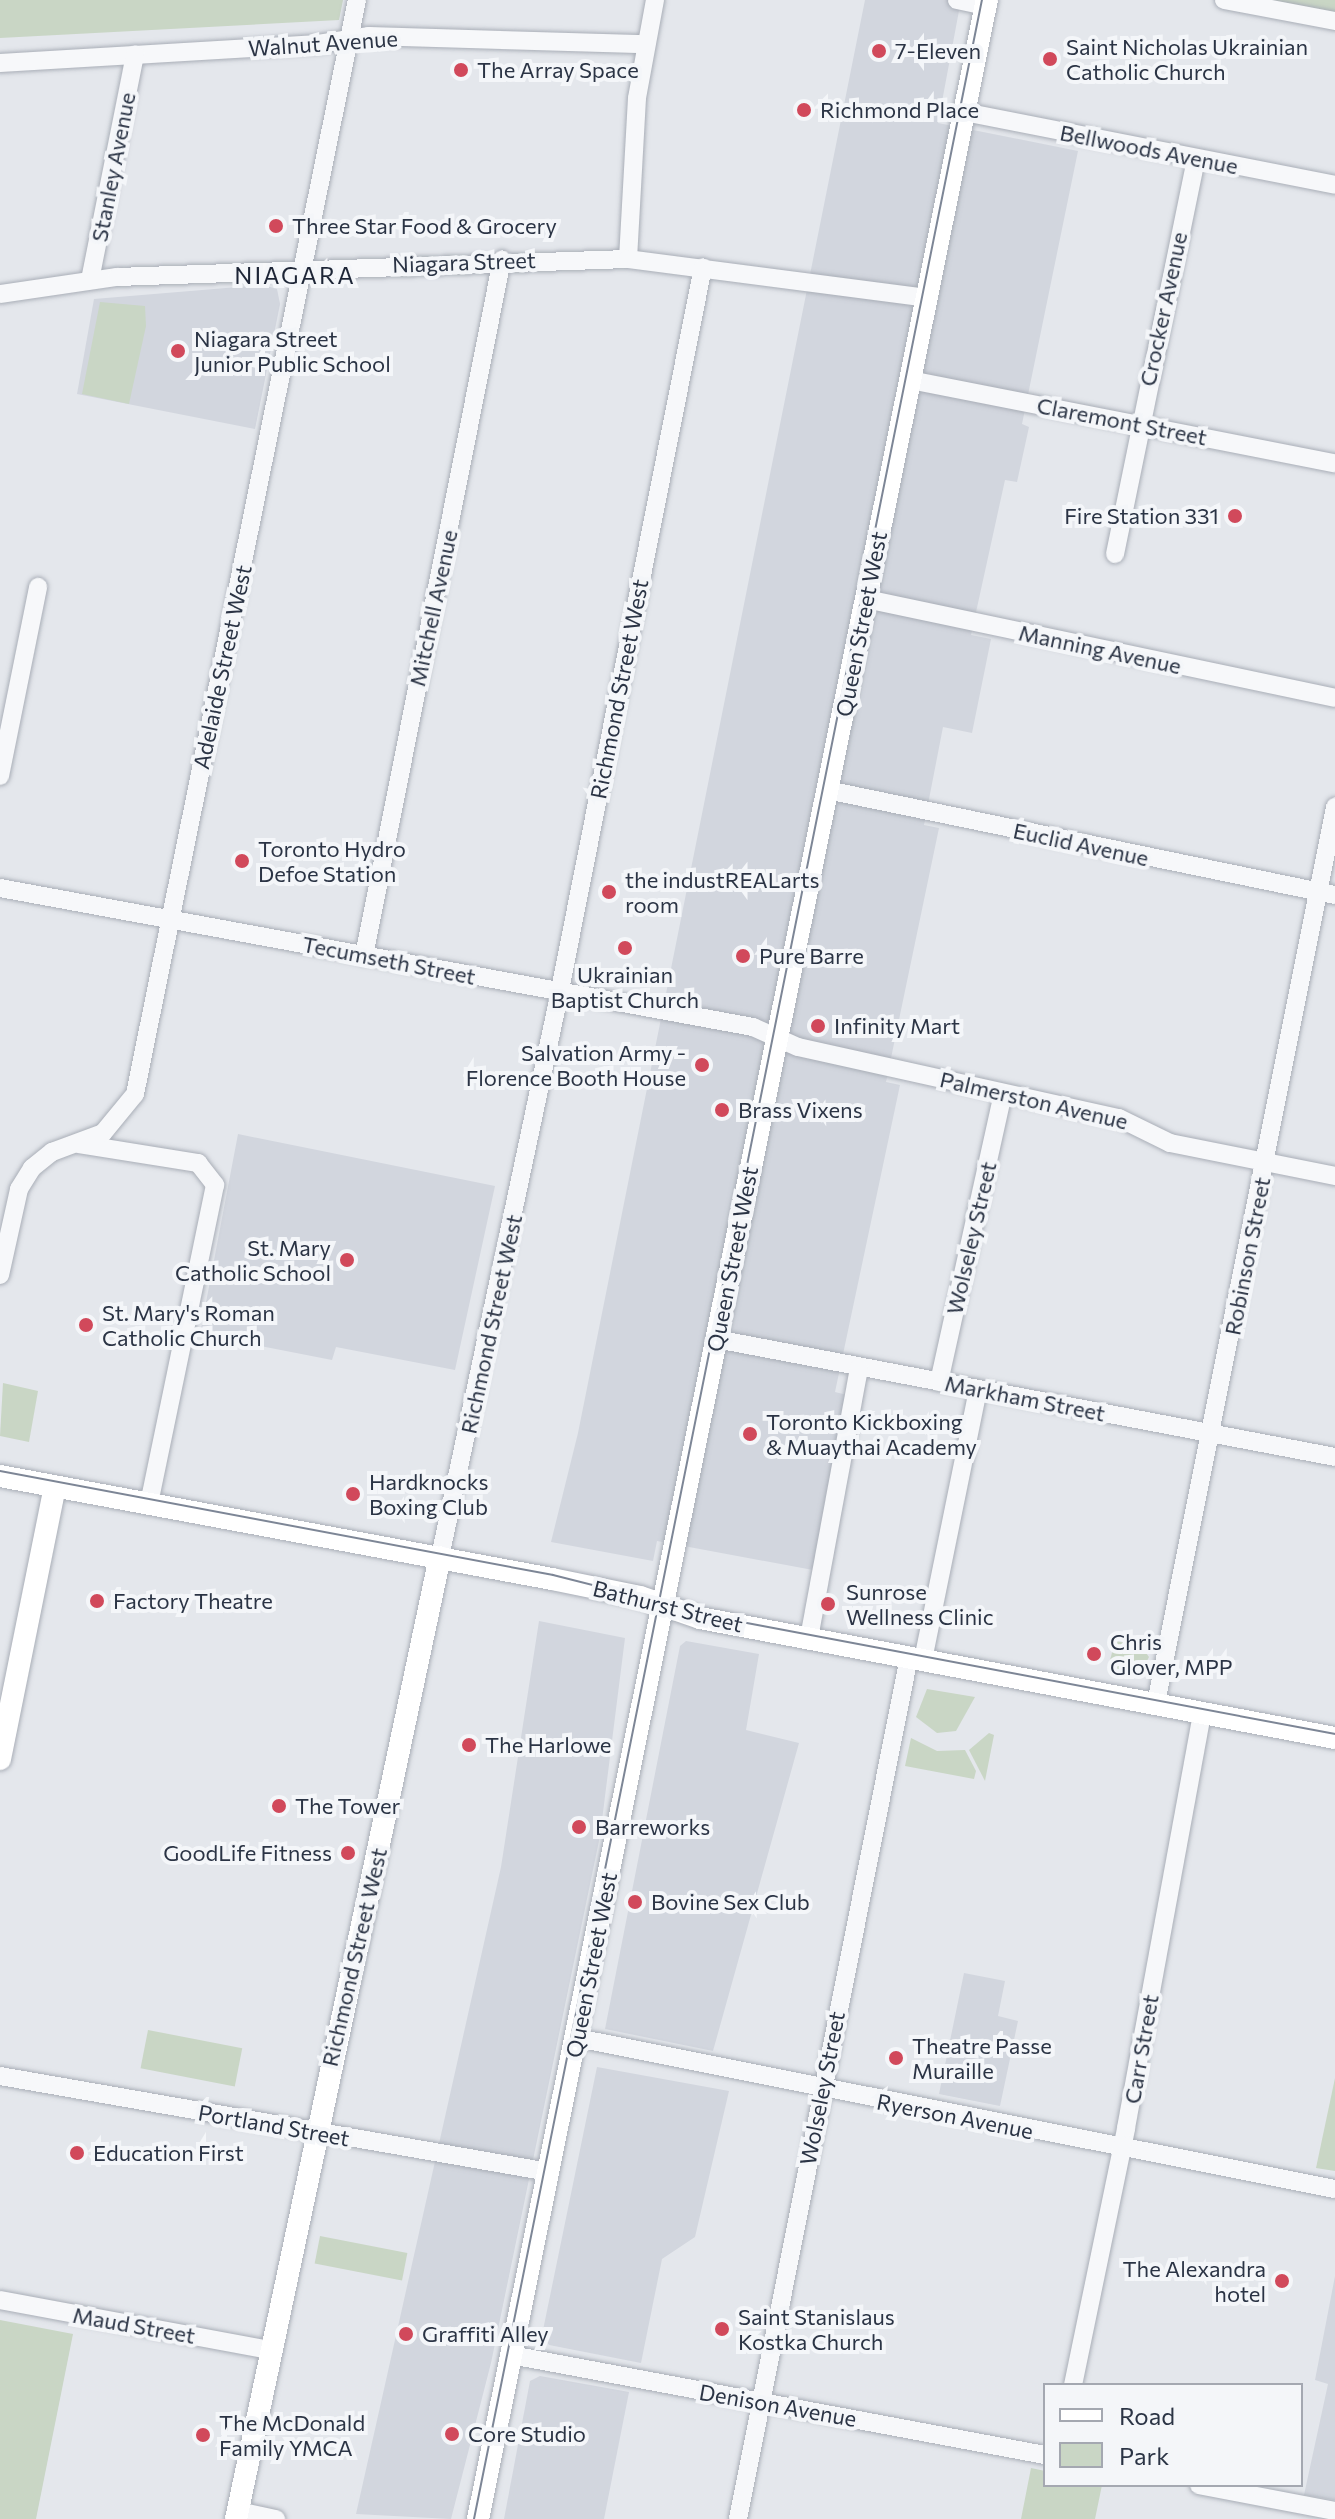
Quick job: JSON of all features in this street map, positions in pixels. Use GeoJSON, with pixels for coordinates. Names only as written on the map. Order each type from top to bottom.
{"type":"FeatureCollection","features":[{"type":"Feature","properties":{"kind":"main road","name":"Queen Street West"},"geometry":{"type":"LineString","coordinates":[[478,2519],[986,3]]}},
{"type":"Feature","properties":{"kind":"main road","name":"Bathurst Street"},"geometry":{"type":"LineString","coordinates":[[0,1476],[440,1557],[809,1638],[1335,1738]]}},
{"type":"Feature","properties":{"kind":"main road"},"geometry":{"type":"LineString","coordinates":[[0,1759],[55,1486]]}},
{"type":"Feature","properties":{"kind":"main road","name":"Richmond Street West"},"geometry":{"type":"LineString","coordinates":[[237,2515],[314,2134],[440,1557]]}},
{"type":"Feature","properties":{"kind":"street","name":"Adelaide Street West"},"geometry":{"type":"LineString","coordinates":[[0,1275],[25,1179],[52,1152],[103,1133],[135,1094],[357,0]]}},
{"type":"Feature","properties":{"kind":"street"},"geometry":{"type":"LineString","coordinates":[[628,259],[631,153],[655,0]]}},
{"type":"Feature","properties":{"kind":"street"},"geometry":{"type":"LineString","coordinates":[[957,0],[986,3]]}},
{"type":"Feature","properties":{"kind":"street"},"geometry":{"type":"LineString","coordinates":[[1224,0],[1335,21]]}},
{"type":"Feature","properties":{"kind":"street","name":"Walnut Avenue"},"geometry":{"type":"LineString","coordinates":[[0,63],[349,39],[646,44]]}},
{"type":"Feature","properties":{"kind":"street","name":"Stanley Avenue"},"geometry":{"type":"LineString","coordinates":[[90,280],[135,54]]}},
{"type":"Feature","properties":{"kind":"street","name":"Bellwoods Avenue"},"geometry":{"type":"LineString","coordinates":[[964,112],[1335,185]]}},
{"type":"Feature","properties":{"kind":"street","name":"Crocker Avenue"},"geometry":{"type":"LineString","coordinates":[[1115,554],[1139,424],[1196,160]]}},
{"type":"Feature","properties":{"kind":"street","name":"Niagara Street"},"geometry":{"type":"LineString","coordinates":[[0,294],[90,280],[303,267],[628,259],[927,298]]}},
{"type":"Feature","properties":{"kind":"street","name":"Mitchell Avenue"},"geometry":{"type":"LineString","coordinates":[[364,956],[502,260]]}},
{"type":"Feature","properties":{"kind":"street","name":"Richmond Street West"},"geometry":{"type":"LineString","coordinates":[[440,1557],[560,992],[703,267]]}},
{"type":"Feature","properties":{"kind":"street","name":"Claremont Street"},"geometry":{"type":"LineString","coordinates":[[910,380],[1335,463]]}},
{"type":"Feature","properties":{"kind":"street"},"geometry":{"type":"LineString","coordinates":[[0,776],[38,587]]}},
{"type":"Feature","properties":{"kind":"street","name":"Manning Avenue"},"geometry":{"type":"LineString","coordinates":[[866,599],[1335,698]]}},
{"type":"Feature","properties":{"kind":"street","name":"Euclid Avenue"},"geometry":{"type":"LineString","coordinates":[[827,790],[1327,894]]}},
{"type":"Feature","properties":{"kind":"street","name":"Robinson Street"},"geometry":{"type":"LineString","coordinates":[[1156,1703],[1213,1433],[1264,1162],[1327,894],[1335,807]]}},
{"type":"Feature","properties":{"kind":"street","name":"Tecumseth Street"},"geometry":{"type":"LineString","coordinates":[[0,888],[753,1027],[777,1037]]}},
{"type":"Feature","properties":{"kind":"street","name":"Palmerston Avenue"},"geometry":{"type":"LineString","coordinates":[[777,1037],[798,1047],[1119,1118],[1170,1143],[1335,1176]]}},
{"type":"Feature","properties":{"kind":"street","name":"Wolseley Street"},"geometry":{"type":"LineString","coordinates":[[939,1382],[1003,1094]]}},
{"type":"Feature","properties":{"kind":"street"},"geometry":{"type":"LineString","coordinates":[[76,1143],[198,1163],[215,1185],[149,1504]]}},
{"type":"Feature","properties":{"kind":"street","name":"Markham Street"},"geometry":{"type":"LineString","coordinates":[[716,1339],[1335,1457]]}},
{"type":"Feature","properties":{"kind":"street"},"geometry":{"type":"LineString","coordinates":[[809,1638],[859,1368]]}},
{"type":"Feature","properties":{"kind":"street","name":"Wolseley Street"},"geometry":{"type":"LineString","coordinates":[[738,2519],[822,2090],[978,1390]]}},
{"type":"Feature","properties":{"kind":"street","name":"Carr Street"},"geometry":{"type":"LineString","coordinates":[[1073,2383],[1122,2148],[1202,1713]]}},
{"type":"Feature","properties":{"kind":"street","name":"Ryerson Avenue"},"geometry":{"type":"LineString","coordinates":[[577,2038],[822,2090],[1335,2189]]}},
{"type":"Feature","properties":{"kind":"street","name":"Portland Street"},"geometry":{"type":"LineString","coordinates":[[0,2076],[314,2134],[549,2172]]}},
{"type":"Feature","properties":{"kind":"street","name":"Maud Street"},"geometry":{"type":"LineString","coordinates":[[0,2300],[269,2350]]}},
{"type":"Feature","properties":{"kind":"street","name":"Denison Avenue"},"geometry":{"type":"LineString","coordinates":[[511,2355],[1043,2455]]}},
{"type":"Feature","properties":{"kind":"street"},"geometry":{"type":"LineString","coordinates":[[1209,2487],[1335,2511]]}},
{"type":"Feature","properties":{"kind":"street"},"geometry":{"type":"LineString","coordinates":[[237,2515],[276,2519]]}},
{"type":"Feature","properties":{"kind":"shaded area"},"geometry":{"type":"Polygon","coordinates":[[[865,0],[961,0],[938,123],[1078,151],[1022,424],[1029,427],[1017,482],[1005,480],[971,635],[991,639],[972,733],[943,727],[924,825],[939,828],[886,1082],[900,1085],[835,1392],[847,1395],[813,1570],[657,1541],[653,1561],[551,1542],[578,1433],[865,0]]]}},
{"type":"Feature","properties":{"kind":"shaded area","name":"Niagara Street Junior Public School"},"geometry":{"type":"Polygon","coordinates":[[[263,285],[277,289],[280,304],[255,429],[77,394],[94,299],[263,285]]]}},
{"type":"Feature","properties":{"kind":"shaded area","name":"St. Mary Catholic School"},"geometry":{"type":"Polygon","coordinates":[[[238,1134],[495,1186],[455,1370],[336,1347],[332,1360],[200,1334],[238,1134]]]}},
{"type":"Feature","properties":{"kind":"shaded area"},"geometry":{"type":"Polygon","coordinates":[[[539,1621],[625,1638],[600,1836],[491,2363],[451,2519],[356,2514],[501,1867],[539,1621]]]}},
{"type":"Feature","properties":{"kind":"shaded area"},"geometry":{"type":"Polygon","coordinates":[[[686,1641],[759,1654],[746,1730],[799,1743],[713,2051],[605,2029],[680,1646],[686,1641]]]}},
{"type":"Feature","properties":{"kind":"shaded area"},"geometry":{"type":"Polygon","coordinates":[[[964,1973],[1005,1981],[998,2016],[1018,2021],[1000,2106],[939,2094],[964,1973]]]}},
{"type":"Feature","properties":{"kind":"shaded area"},"geometry":{"type":"Polygon","coordinates":[[[597,2067],[729,2091],[695,2237],[662,2259],[641,2363],[549,2345],[542,2335],[597,2067]]]}},
{"type":"Feature","properties":{"kind":"shaded area"},"geometry":{"type":"Polygon","coordinates":[[[1335,2276],[1335,2500],[1304,2495],[1328,2384],[1315,2380],[1335,2276]]]}},
{"type":"Feature","properties":{"kind":"shaded area"},"geometry":{"type":"Polygon","coordinates":[[[540,2376],[629,2392],[604,2519],[504,2519],[530,2381],[540,2376]]]}},
{"type":"Feature","properties":{"kind":"green space"},"geometry":{"type":"Polygon","coordinates":[[[0,0],[343,0],[339,20],[0,38],[0,0]]]}},
{"type":"Feature","properties":{"kind":"green space"},"geometry":{"type":"Polygon","coordinates":[[[1271,0],[1335,0],[1335,12],[1271,0]]]}},
{"type":"Feature","properties":{"kind":"green space"},"geometry":{"type":"Polygon","coordinates":[[[100,302],[145,306],[146,326],[129,404],[82,394],[100,302]]]}},
{"type":"Feature","properties":{"kind":"green space"},"geometry":{"type":"Polygon","coordinates":[[[3,1383],[38,1391],[29,1442],[0,1436],[3,1383]]]}},
{"type":"Feature","properties":{"kind":"green space"},"geometry":{"type":"Polygon","coordinates":[[[1115,1641],[1141,1646],[1149,1657],[1142,1671],[1108,1668],[1115,1641]]]}},
{"type":"Feature","properties":{"kind":"green space"},"geometry":{"type":"Polygon","coordinates":[[[927,1689],[975,1697],[956,1731],[937,1733],[916,1717],[927,1689]]]}},
{"type":"Feature","properties":{"kind":"green space"},"geometry":{"type":"Polygon","coordinates":[[[989,1733],[994,1735],[985,1781],[969,1750],[989,1733]]]}},
{"type":"Feature","properties":{"kind":"green space"},"geometry":{"type":"Polygon","coordinates":[[[911,1738],[937,1751],[965,1750],[976,1771],[974,1779],[905,1766],[911,1738]]]}},
{"type":"Feature","properties":{"kind":"green space"},"geometry":{"type":"Polygon","coordinates":[[[148,2030],[242,2048],[235,2087],[141,2068],[148,2030]]]}},
{"type":"Feature","properties":{"kind":"green space"},"geometry":{"type":"Polygon","coordinates":[[[1335,2078],[1335,2171],[1316,2168],[1335,2078]]]}},
{"type":"Feature","properties":{"kind":"green space"},"geometry":{"type":"Polygon","coordinates":[[[320,2236],[407,2253],[402,2280],[315,2263],[320,2236]]]}},
{"type":"Feature","properties":{"kind":"green space"},"geometry":{"type":"Polygon","coordinates":[[[0,2320],[73,2334],[36,2519],[0,2519],[0,2320]]]}},
{"type":"Feature","properties":{"kind":"green space"},"geometry":{"type":"Polygon","coordinates":[[[1031,2468],[1043,2471],[1043,2487],[1102,2487],[1095,2519],[1021,2519],[1031,2468]]]}},
{"type":"Feature","properties":{"kind":"tram line"},"geometry":{"type":"LineString","coordinates":[[474,2519],[982,0]]}},
{"type":"Feature","properties":{"kind":"tram line"},"geometry":{"type":"LineString","coordinates":[[0,1471],[553,1575],[731,1620],[1335,1734]]}},
{"type":"Feature","properties":{"kind":"place","name":"7-Eleven"},"geometry":{"type":"Point","coordinates":[879,51]}},
{"type":"Feature","properties":{"kind":"place","name":"Saint Nicholas Ukrainian Catholic Church"},"geometry":{"type":"Point","coordinates":[1050,59]}},
{"type":"Feature","properties":{"kind":"place","name":"The Array Space"},"geometry":{"type":"Point","coordinates":[461,70]}},
{"type":"Feature","properties":{"kind":"place","name":"Richmond Place"},"geometry":{"type":"Point","coordinates":[804,110]}},
{"type":"Feature","properties":{"kind":"place","name":"Three Star Food & Grocery"},"geometry":{"type":"Point","coordinates":[276,226]}},
{"type":"Feature","properties":{"kind":"place","name":"Niagara Street Junior Public School"},"geometry":{"type":"Point","coordinates":[178,351]}},
{"type":"Feature","properties":{"kind":"place","name":"Fire Station 331"},"geometry":{"type":"Point","coordinates":[1235,516]}},
{"type":"Feature","properties":{"kind":"place","name":"Toronto Hydro Defoe Station"},"geometry":{"type":"Point","coordinates":[242,861]}},
{"type":"Feature","properties":{"kind":"place","name":"the industREALarts room"},"geometry":{"type":"Point","coordinates":[609,892]}},
{"type":"Feature","properties":{"kind":"place","name":"Ukrainian Baptist Church"},"geometry":{"type":"Point","coordinates":[625,948]}},
{"type":"Feature","properties":{"kind":"place","name":"Pure Barre"},"geometry":{"type":"Point","coordinates":[743,956]}},
{"type":"Feature","properties":{"kind":"place","name":"Infinity Mart"},"geometry":{"type":"Point","coordinates":[818,1026]}},
{"type":"Feature","properties":{"kind":"place","name":"Salvation Army - Florence Booth House"},"geometry":{"type":"Point","coordinates":[702,1065]}},
{"type":"Feature","properties":{"kind":"place","name":"Brass Vixens"},"geometry":{"type":"Point","coordinates":[722,1110]}},
{"type":"Feature","properties":{"kind":"place","name":"St. Mary Catholic School"},"geometry":{"type":"Point","coordinates":[347,1260]}},
{"type":"Feature","properties":{"kind":"place","name":"St. Mary's Roman Catholic Church"},"geometry":{"type":"Point","coordinates":[86,1325]}},
{"type":"Feature","properties":{"kind":"place","name":"Toronto Kickboxing & Muaythai Academy"},"geometry":{"type":"Point","coordinates":[750,1434]}},
{"type":"Feature","properties":{"kind":"place","name":"Hardknocks Boxing Club"},"geometry":{"type":"Point","coordinates":[353,1494]}},
{"type":"Feature","properties":{"kind":"place","name":"Factory Theatre"},"geometry":{"type":"Point","coordinates":[97,1601]}},
{"type":"Feature","properties":{"kind":"place","name":"Sunrose Wellness Clinic"},"geometry":{"type":"Point","coordinates":[828,1604]}},
{"type":"Feature","properties":{"kind":"place","name":"Chris Glover, MPP"},"geometry":{"type":"Point","coordinates":[1094,1654]}},
{"type":"Feature","properties":{"kind":"place","name":"The Harlowe"},"geometry":{"type":"Point","coordinates":[469,1745]}},
{"type":"Feature","properties":{"kind":"place","name":"The Tower"},"geometry":{"type":"Point","coordinates":[279,1806]}},
{"type":"Feature","properties":{"kind":"place","name":"Barreworks"},"geometry":{"type":"Point","coordinates":[579,1827]}},
{"type":"Feature","properties":{"kind":"place","name":"GoodLife Fitness"},"geometry":{"type":"Point","coordinates":[348,1853]}},
{"type":"Feature","properties":{"kind":"place","name":"Bovine Sex Club"},"geometry":{"type":"Point","coordinates":[635,1902]}},
{"type":"Feature","properties":{"kind":"place","name":"Theatre Passe Muraille"},"geometry":{"type":"Point","coordinates":[896,2058]}},
{"type":"Feature","properties":{"kind":"place","name":"Education First"},"geometry":{"type":"Point","coordinates":[77,2153]}},
{"type":"Feature","properties":{"kind":"place","name":"The Alexandra hotel"},"geometry":{"type":"Point","coordinates":[1282,2281]}},
{"type":"Feature","properties":{"kind":"place","name":"Saint Stanislaus Kostka Church"},"geometry":{"type":"Point","coordinates":[722,2329]}},
{"type":"Feature","properties":{"kind":"place","name":"Graffiti Alley"},"geometry":{"type":"Point","coordinates":[406,2334]}},
{"type":"Feature","properties":{"kind":"place","name":"Core Studio"},"geometry":{"type":"Point","coordinates":[452,2434]}},
{"type":"Feature","properties":{"kind":"place","name":"The McDonald Family YMCA"},"geometry":{"type":"Point","coordinates":[203,2435]}},
{"type":"Feature","properties":{"kind":"district","name":"NIAGARA"},"geometry":{"type":"Point","coordinates":[295,275]}}]}
